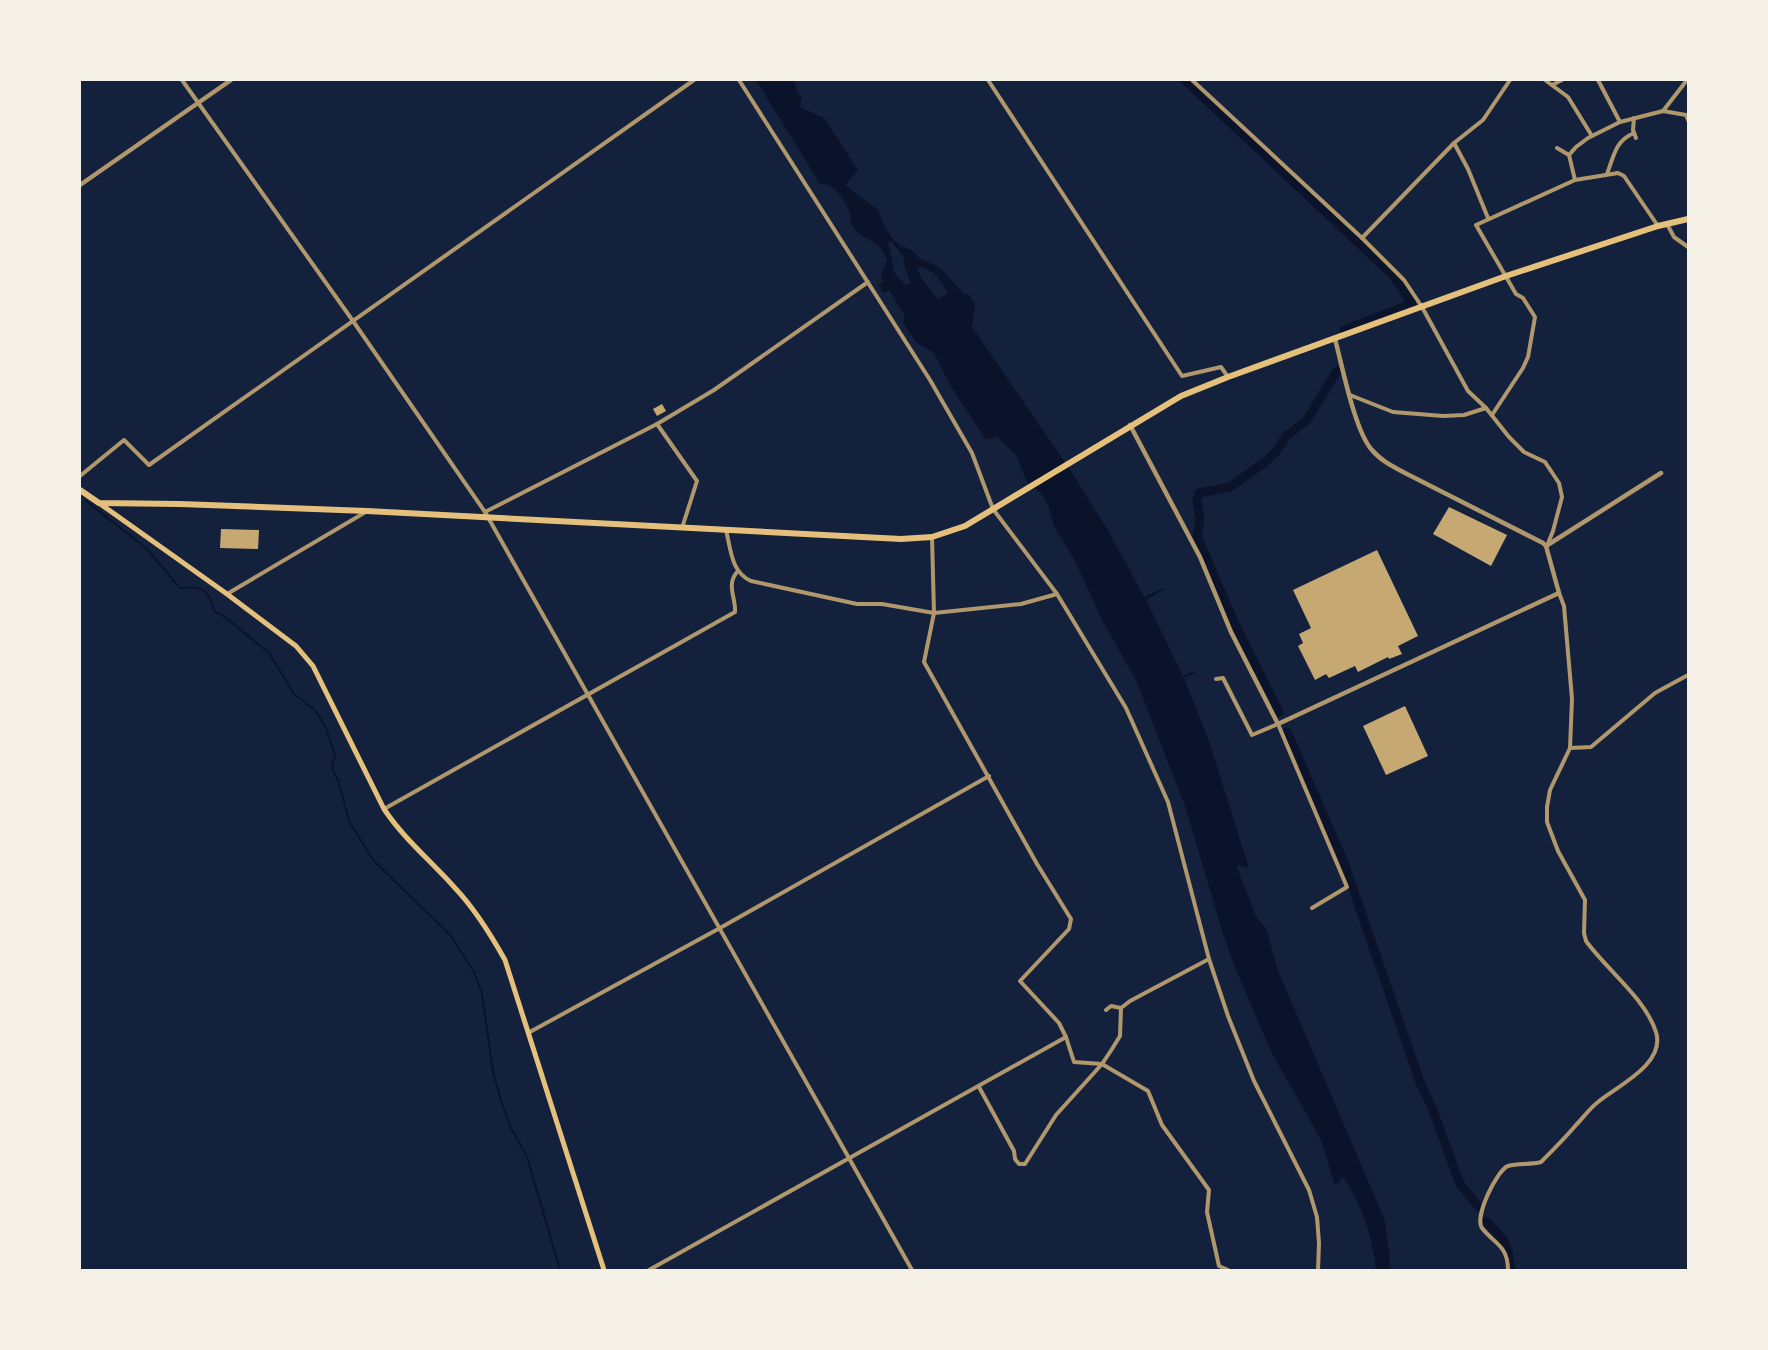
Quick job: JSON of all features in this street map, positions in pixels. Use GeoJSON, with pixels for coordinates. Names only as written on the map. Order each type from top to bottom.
{"type":"FeatureCollection","features":[{"type":"Feature","properties":{"kind":"main road"},"geometry":{"type":"LineString","coordinates":[[99,503],[487,515],[682,529],[901,539],[932,537],[965,526],[1130,425],[1181,396],[1228,376],[1506,276],[1658,226],[1689,219]]}},
{"type":"Feature","properties":{"kind":"main road"},"geometry":{"type":"LineString","coordinates":[[80,490],[296,646],[313,666],[384,808],[407,840],[457,889],[506,960],[604,1270]]}},
{"type":"Feature","properties":{"kind":"street"},"geometry":{"type":"LineString","coordinates":[[182,80],[487,515],[912,1270]]}},
{"type":"Feature","properties":{"kind":"street"},"geometry":{"type":"LineString","coordinates":[[80,185],[231,80]]}},
{"type":"Feature","properties":{"kind":"street"},"geometry":{"type":"LineString","coordinates":[[80,476],[124,440],[149,465],[694,80]]}},
{"type":"Feature","properties":{"kind":"street"},"geometry":{"type":"LineString","coordinates":[[739,80],[930,380],[972,453],[995,508],[1057,594],[1126,708],[1168,802],[1209,959],[1228,1016],[1254,1081],[1309,1190],[1317,1217],[1318,1270]]}},
{"type":"Feature","properties":{"kind":"street"},"geometry":{"type":"LineString","coordinates":[[988,80],[1182,376],[1221,367],[1228,376]]}},
{"type":"Feature","properties":{"kind":"street"},"geometry":{"type":"LineString","coordinates":[[1192,80],[1404,280],[1422,307],[1468,392],[1486,408],[1524,452],[1545,462],[1559,483],[1562,497],[1553,531],[1546,546]]}},
{"type":"Feature","properties":{"kind":"street"},"geometry":{"type":"LineString","coordinates":[[1362,238],[1454,143],[1483,120],[1510,80]]}},
{"type":"Feature","properties":{"kind":"street"},"geometry":{"type":"LineString","coordinates":[[1545,80],[1568,97],[1592,136]]}},
{"type":"Feature","properties":{"kind":"street"},"geometry":{"type":"LineString","coordinates":[[1552,85],[1562,80]]}},
{"type":"Feature","properties":{"kind":"street"},"geometry":{"type":"LineString","coordinates":[[1598,80],[1620,122]]}},
{"type":"Feature","properties":{"kind":"street"},"geometry":{"type":"LineString","coordinates":[[1663,111],[1687,80]]}},
{"type":"Feature","properties":{"kind":"street"},"geometry":{"type":"LineString","coordinates":[[1569,155],[1592,136],[1620,122],[1663,111],[1686,115],[1689,120]]}},
{"type":"Feature","properties":{"kind":"street"},"geometry":{"type":"LineString","coordinates":[[1607,174],[1619,143],[1624,137],[1635,135],[1634,118]]}},
{"type":"Feature","properties":{"kind":"street"},"geometry":{"type":"LineString","coordinates":[[1454,143],[1468,169],[1488,219]]}},
{"type":"Feature","properties":{"kind":"street"},"geometry":{"type":"LineString","coordinates":[[1557,148],[1569,155],[1575,180]]}},
{"type":"Feature","properties":{"kind":"street"},"geometry":{"type":"LineString","coordinates":[[1492,416],[1528,357],[1535,317],[1523,298],[1516,294],[1476,225],[1575,180],[1618,173],[1624,176],[1658,226]]}},
{"type":"Feature","properties":{"kind":"street"},"geometry":{"type":"LineString","coordinates":[[1667,224],[1674,237],[1689,247]]}},
{"type":"Feature","properties":{"kind":"street"},"geometry":{"type":"LineString","coordinates":[[487,515],[657,424],[714,390],[868,282]]}},
{"type":"Feature","properties":{"kind":"street"},"geometry":{"type":"LineString","coordinates":[[1335,339],[1365,442],[1373,452],[1386,462],[1546,546],[1564,606],[1572,699],[1570,748],[1550,790],[1547,822],[1551,835],[1585,900],[1584,933],[1586,941],[1623,981],[1649,1017],[1658,1042],[1655,1052],[1645,1066],[1597,1102],[1541,1162],[1508,1166],[1498,1174],[1480,1214],[1480,1222],[1482,1228],[1499,1243],[1505,1253],[1508,1270]]}},
{"type":"Feature","properties":{"kind":"street"},"geometry":{"type":"LineString","coordinates":[[1350,395],[1393,412],[1443,416],[1464,415],[1486,408]]}},
{"type":"Feature","properties":{"kind":"street"},"geometry":{"type":"LineString","coordinates":[[657,424],[697,481],[682,529]]}},
{"type":"Feature","properties":{"kind":"street"},"geometry":{"type":"LineString","coordinates":[[1130,425],[1200,557],[1231,632],[1278,724],[1347,887],[1312,908]]}},
{"type":"Feature","properties":{"kind":"street"},"geometry":{"type":"LineString","coordinates":[[1546,546],[1661,473]]}},
{"type":"Feature","properties":{"kind":"street"},"geometry":{"type":"LineString","coordinates":[[227,594],[367,511]]}},
{"type":"Feature","properties":{"kind":"street"},"geometry":{"type":"LineString","coordinates":[[725,530],[737,572],[743,577],[751,581],[857,604],[882,604],[934,613],[1020,604],[1057,594]]}},
{"type":"Feature","properties":{"kind":"street"},"geometry":{"type":"LineString","coordinates":[[932,537],[934,613],[924,662],[1037,864],[1071,919],[1069,929],[1020,981],[1059,1023],[1074,1062],[1102,1064],[1148,1091],[1162,1125],[1209,1190],[1207,1212],[1216,1255],[1219,1266],[1228,1270]]}},
{"type":"Feature","properties":{"kind":"street"},"geometry":{"type":"LineString","coordinates":[[384,808],[735,612],[730,586],[737,572]]}},
{"type":"Feature","properties":{"kind":"street"},"geometry":{"type":"LineString","coordinates":[[1216,679],[1223,678],[1252,735],[1559,592]]}},
{"type":"Feature","properties":{"kind":"street"},"geometry":{"type":"LineString","coordinates":[[1570,748],[1591,747],[1655,693],[1689,675]]}},
{"type":"Feature","properties":{"kind":"street"},"geometry":{"type":"LineString","coordinates":[[528,1033],[989,776]]}},
{"type":"Feature","properties":{"kind":"street"},"geometry":{"type":"LineString","coordinates":[[1106,1010],[1111,1006],[1121,1008],[1209,959]]}},
{"type":"Feature","properties":{"kind":"street"},"geometry":{"type":"LineString","coordinates":[[979,1087],[1014,1150],[1015,1159],[1019,1164],[1025,1164],[1056,1115],[1102,1064],[1120,1036],[1121,1008]]}},
{"type":"Feature","properties":{"kind":"street"},"geometry":{"type":"LineString","coordinates":[[649,1270],[1066,1037]]}},
{"type":"Feature","properties":{"kind":"water"},"geometry":{"type":"Polygon","coordinates":[[[756,80],[779,80],[802,96],[799,107],[824,118],[858,170],[845,185],[878,210],[892,238],[901,246],[912,250],[920,259],[939,267],[964,294],[968,294],[975,304],[972,327],[1075,477],[1109,532],[1144,597],[1163,588],[1146,600],[1183,676],[1194,671],[1195,673],[1184,678],[1209,741],[1249,868],[1239,865],[1237,868],[1256,916],[1267,930],[1277,968],[1385,1221],[1391,1270],[1376,1270],[1369,1233],[1356,1200],[1344,1178],[1335,1185],[1321,1140],[1272,1053],[1236,970],[1185,806],[1136,680],[1103,622],[1074,559],[1054,526],[1048,505],[1042,494],[1027,482],[1016,455],[997,437],[986,439],[984,437],[952,388],[933,352],[917,343],[903,323],[905,316],[889,290],[883,293],[879,285],[883,281],[881,277],[887,260],[883,253],[875,243],[853,227],[849,210],[836,190],[829,185],[820,184],[756,80]],[[888,242],[895,274],[904,284],[911,285],[904,258],[892,242],[888,242]],[[920,267],[917,269],[922,279],[938,299],[948,294],[937,277],[920,267]]]}},
{"type":"Feature","properties":{"kind":"building"},"geometry":{"type":"Polygon","coordinates":[[[662,404],[666,411],[657,416],[653,409],[662,404]]]}},
{"type":"Feature","properties":{"kind":"building"},"geometry":{"type":"Polygon","coordinates":[[[1449,507],[1507,535],[1491,566],[1433,534],[1449,507]]]}},
{"type":"Feature","properties":{"kind":"building"},"geometry":{"type":"Polygon","coordinates":[[[221,529],[259,530],[258,549],[220,548],[221,529]]]}},
{"type":"Feature","properties":{"kind":"building"},"geometry":{"type":"Polygon","coordinates":[[[1377,550],[1418,636],[1398,646],[1402,654],[1389,659],[1388,657],[1358,672],[1355,666],[1329,678],[1326,674],[1315,680],[1298,646],[1303,643],[1299,634],[1311,628],[1293,590],[1377,550]]]}},
{"type":"Feature","properties":{"kind":"building"},"geometry":{"type":"Polygon","coordinates":[[[1405,706],[1428,756],[1386,775],[1363,726],[1405,706]]]}},
{"type":"Feature","properties":{"kind":"waterway"},"geometry":{"type":"LineString","coordinates":[[786,80],[793,104]]}},
{"type":"Feature","properties":{"kind":"waterway"},"geometry":{"type":"LineString","coordinates":[[1185,80],[1394,276],[1412,304],[1344,330]]}},
{"type":"Feature","properties":{"kind":"waterway"},"geometry":{"type":"LineString","coordinates":[[1279,712],[1233,620],[1197,536],[1200,519],[1197,500],[1199,493],[1230,487],[1276,452],[1286,436],[1306,421],[1337,371]]}},
{"type":"Feature","properties":{"kind":"waterway"},"geometry":{"type":"LineString","coordinates":[[86,501],[146,548],[180,588],[203,590],[210,598],[214,611],[225,617],[269,653],[294,694],[315,710],[326,728],[335,755],[332,768],[339,783],[349,821],[373,860],[451,936],[474,972],[482,994],[493,1072],[502,1104],[511,1128],[527,1157],[560,1270]]}},
{"type":"Feature","properties":{"kind":"waterway"},"geometry":{"type":"LineString","coordinates":[[1287,732],[1343,860],[1421,1085],[1431,1105],[1460,1184],[1479,1207]]}},
{"type":"Feature","properties":{"kind":"waterway"},"geometry":{"type":"LineString","coordinates":[[1486,1221],[1503,1239],[1508,1251],[1511,1270]]}}]}
